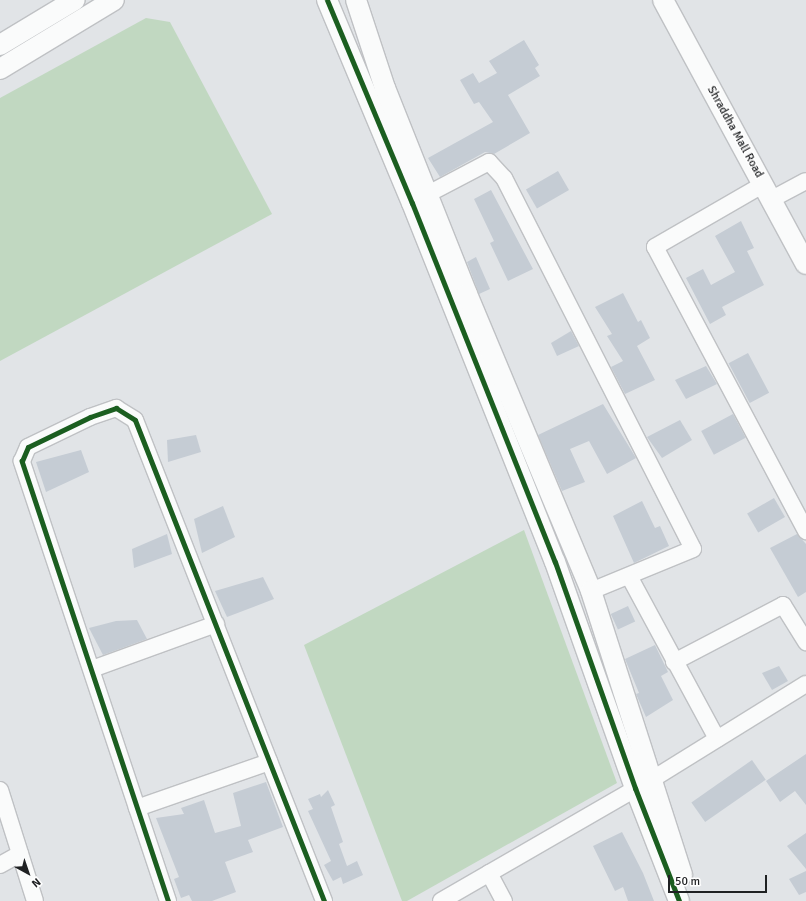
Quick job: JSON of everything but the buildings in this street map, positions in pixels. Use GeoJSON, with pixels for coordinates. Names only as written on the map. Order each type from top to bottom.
{"type":"FeatureCollection","features":[{"type":"Feature","properties":{"kind":"street"},"geometry":{"type":"LineString","coordinates":[[0,46],[75,0]]}},
{"type":"Feature","properties":{"kind":"street"},"geometry":{"type":"LineString","coordinates":[[0,69],[114,0]]}},
{"type":"Feature","properties":{"kind":"street"},"geometry":{"type":"LineString","coordinates":[[327,0],[412,203],[690,901]]}},
{"type":"Feature","properties":{"kind":"street"},"geometry":{"type":"LineString","coordinates":[[356,0],[385,88],[467,294],[591,591],[643,784],[679,901]]}},
{"type":"Feature","properties":{"kind":"street","name":"Shraddha Mall Road"},"geometry":{"type":"LineString","coordinates":[[663,0],[768,191],[806,264]]}},
{"type":"Feature","properties":{"kind":"street"},"geometry":{"type":"LineString","coordinates":[[428,194],[489,162],[504,178],[693,549],[591,591]]}},
{"type":"Feature","properties":{"kind":"street"},"geometry":{"type":"LineString","coordinates":[[806,181],[768,191],[655,247],[806,531]]}},
{"type":"Feature","properties":{"kind":"street"},"geometry":{"type":"LineString","coordinates":[[168,901],[22,461],[28,447],[90,417],[116,408],[135,420],[216,624],[268,762],[324,901]]}},
{"type":"Feature","properties":{"kind":"street"},"geometry":{"type":"LineString","coordinates":[[628,576],[717,739]]}},
{"type":"Feature","properties":{"kind":"street"},"geometry":{"type":"LineString","coordinates":[[674,662],[783,605],[806,642]]}},
{"type":"Feature","properties":{"kind":"street"},"geometry":{"type":"LineString","coordinates":[[92,670],[216,624]]}},
{"type":"Feature","properties":{"kind":"street"},"geometry":{"type":"LineString","coordinates":[[441,901],[643,784],[806,684]]}},
{"type":"Feature","properties":{"kind":"street"},"geometry":{"type":"LineString","coordinates":[[137,808],[268,762]]}},
{"type":"Feature","properties":{"kind":"street"},"geometry":{"type":"LineString","coordinates":[[0,790],[35,901]]}},
{"type":"Feature","properties":{"kind":"street"},"geometry":{"type":"LineString","coordinates":[[0,865],[20,854]]}},
{"type":"Feature","properties":{"kind":"street"},"geometry":{"type":"LineString","coordinates":[[489,873],[504,901]]}},
{"type":"Feature","properties":{"kind":"green space"},"geometry":{"type":"Polygon","coordinates":[[[146,18],[170,22],[272,214],[0,361],[0,98],[146,18]]]}},
{"type":"Feature","properties":{"kind":"green space"},"geometry":{"type":"Polygon","coordinates":[[[524,530],[617,783],[407,901],[402,901],[304,645],[524,530]]]}},
{"type":"Feature","properties":{"kind":"cycle path"},"geometry":{"type":"LineString","coordinates":[[327,0],[412,203],[555,562],[635,788],[679,901]]}},
{"type":"Feature","properties":{"kind":"cycle path"},"geometry":{"type":"LineString","coordinates":[[168,901],[22,461],[28,447],[90,417],[116,408],[135,420],[324,901]]}}]}
